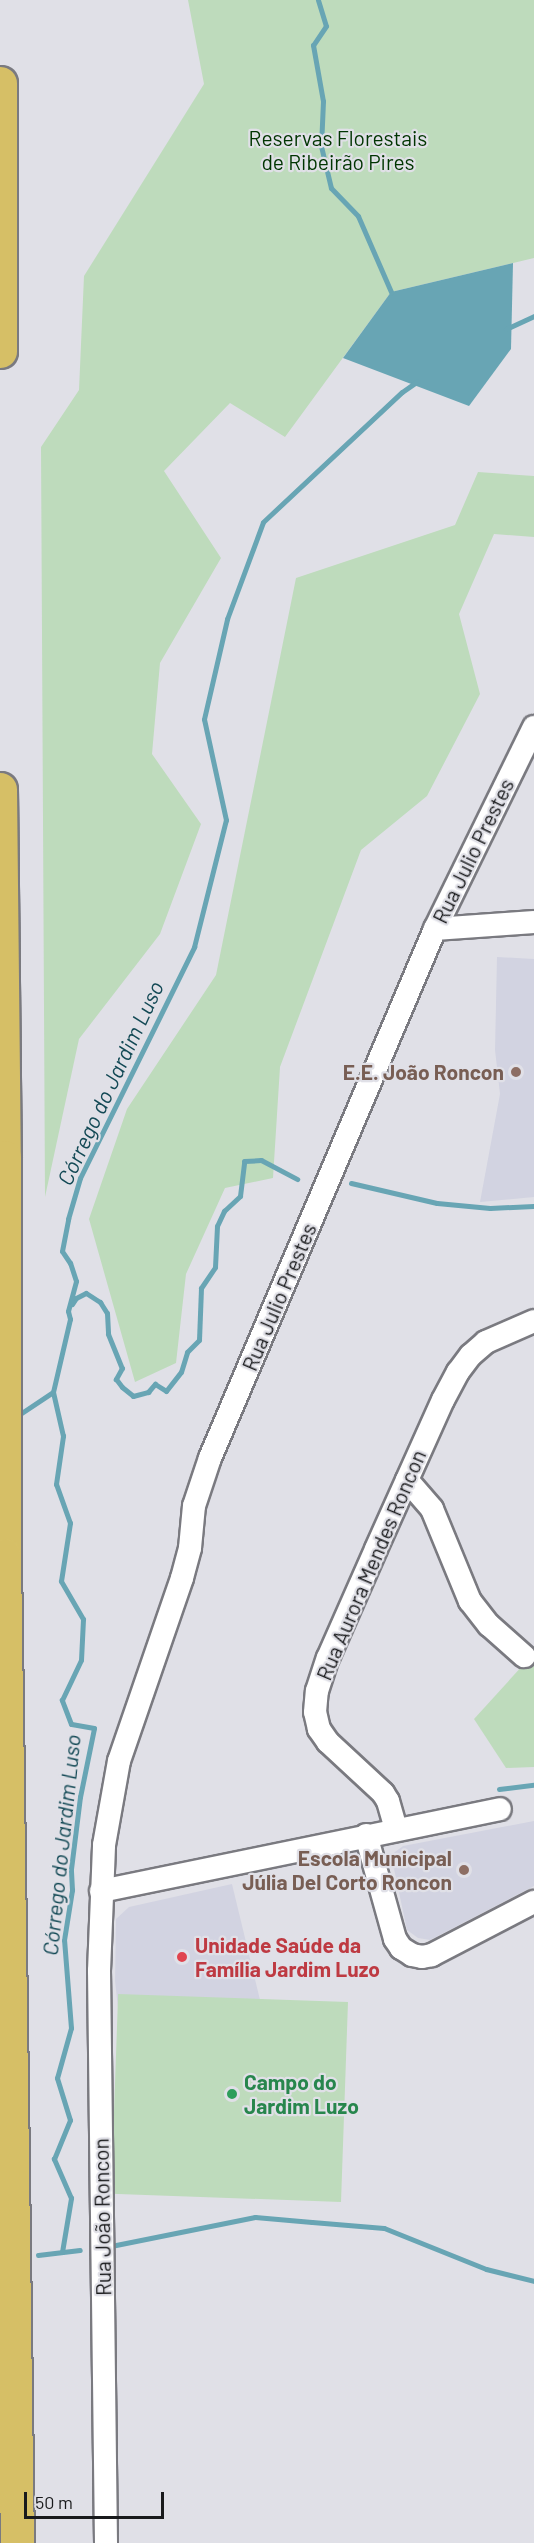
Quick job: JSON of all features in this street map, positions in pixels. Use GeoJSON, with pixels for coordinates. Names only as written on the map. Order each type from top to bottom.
{"type":"FeatureCollection","features":[{"type":"Feature","properties":{"kind":"highway"},"geometry":{"type":"LineString","coordinates":[[0,83],[0,351]]}},
{"type":"Feature","properties":{"kind":"highway"},"geometry":{"type":"LineString","coordinates":[[0,789],[4,1157],[4,1591],[17,2543]]}},
{"type":"Feature","properties":{"kind":"street","name":"Rua Julio Prestes"},"geometry":{"type":"LineString","coordinates":[[101,1891],[108,1813],[119,1761],[182,1578],[201,1480],[435,929],[534,727]]}},
{"type":"Feature","properties":{"kind":"street"},"geometry":{"type":"LineString","coordinates":[[435,929],[534,922]]}},
{"type":"Feature","properties":{"kind":"street","name":"Rua Aurora Mendes Roncon"},"geometry":{"type":"LineString","coordinates":[[396,1829],[388,1801],[383,1793],[328,1742],[319,1729],[315,1712],[317,1691],[328,1658],[443,1400],[471,1355],[486,1342],[534,1321]]}},
{"type":"Feature","properties":{"kind":"street"},"geometry":{"type":"LineString","coordinates":[[407,1480],[432,1509],[470,1601],[489,1625],[524,1656]]}},
{"type":"Feature","properties":{"kind":"street"},"geometry":{"type":"LineString","coordinates":[[101,1891],[500,1809]]}},
{"type":"Feature","properties":{"kind":"street"},"geometry":{"type":"LineString","coordinates":[[366,1835],[395,1939],[401,1948],[412,1955],[422,1957],[432,1955],[534,1902]]}},
{"type":"Feature","properties":{"kind":"street","name":"Rua João Roncon"},"geometry":{"type":"LineString","coordinates":[[101,1891],[99,1971],[106,2543]]}},
{"type":"Feature","properties":{"kind":"shaded area","name":"E.E. João Roncon"},"geometry":{"type":"Polygon","coordinates":[[[497,957],[534,959],[534,1197],[480,1202],[500,1094],[495,1050],[497,957]]]}},
{"type":"Feature","properties":{"kind":"shaded area","name":"Escola Municipal Júlia Del Corto Roncon"},"geometry":{"type":"Polygon","coordinates":[[[534,1821],[534,1886],[430,1940],[418,1938],[407,1930],[391,1855],[403,1846],[534,1821]]]}},
{"type":"Feature","properties":{"kind":"shaded area","name":"Unidade Saúde da Família Jardim Luzo"},"geometry":{"type":"Polygon","coordinates":[[[232,1884],[261,2004],[118,2008],[115,1981],[116,1919],[129,1907],[232,1884]]]}},
{"type":"Feature","properties":{"kind":"green space","name":"Reservas Florestais de Ribeirão Pires"},"geometry":{"type":"Polygon","coordinates":[[[188,0],[534,0],[534,258],[391,292],[285,437],[230,403],[164,471],[221,558],[160,663],[152,754],[201,824],[160,934],[79,1039],[45,1197],[41,447],[79,390],[84,276],[204,84],[188,0]]]}},
{"type":"Feature","properties":{"kind":"green space"},"geometry":{"type":"Polygon","coordinates":[[[478,472],[534,476],[534,537],[494,534],[459,614],[480,694],[427,796],[361,850],[280,1067],[273,1178],[225,1188],[186,1274],[176,1363],[135,1382],[89,1219],[127,1109],[216,975],[296,578],[455,525],[478,472]]]}},
{"type":"Feature","properties":{"kind":"green space"},"geometry":{"type":"Polygon","coordinates":[[[534,1653],[534,1767],[506,1768],[474,1719],[534,1653]]]}},
{"type":"Feature","properties":{"kind":"green space","name":"Campo do Jardim Luzo"},"geometry":{"type":"Polygon","coordinates":[[[118,1994],[348,2002],[341,2202],[111,2194],[118,1994]]]}},
{"type":"Feature","properties":{"kind":"water"},"geometry":{"type":"Polygon","coordinates":[[[513,263],[511,349],[469,406],[343,358],[391,292],[513,263]]]}},
{"type":"Feature","properties":{"kind":"waterway","name":"Córrego do Jardim Luso"},"geometry":{"type":"LineString","coordinates":[[318,0],[326,26],[313,45],[323,101],[321,146],[331,188],[358,216],[391,292]]}},
{"type":"Feature","properties":{"kind":"waterway","name":"Córrego do Jardim Luso"},"geometry":{"type":"LineString","coordinates":[[506,329],[534,316]]}},
{"type":"Feature","properties":{"kind":"waterway","name":"Córrego do Jardim Luso"},"geometry":{"type":"LineString","coordinates":[[62,2252],[71,2198],[54,2159],[70,2120],[57,2078],[71,2028],[64,1940],[72,1890],[71,1869],[80,1797],[94,1728],[71,1724],[62,1700],[81,1660],[83,1619],[61,1581],[70,1523],[56,1484],[63,1436],[53,1392],[70,1319],[68,1311],[76,1281],[70,1263],[62,1251],[68,1219],[80,1178],[194,947],[226,820],[204,719],[227,619],[263,522],[402,392],[418,381]]}},
{"type":"Feature","properties":{"kind":"waterway"},"geometry":{"type":"LineString","coordinates":[[72,1304],[76,1298],[86,1293],[100,1302],[107,1313],[108,1334],[122,1368],[116,1379],[122,1387],[133,1396],[148,1392],[155,1384],[166,1391],[181,1372],[187,1352],[199,1340],[201,1288],[215,1267],[217,1226],[224,1211],[240,1196],[244,1161],[261,1160],[297,1179]]}},
{"type":"Feature","properties":{"kind":"waterway"},"geometry":{"type":"LineString","coordinates":[[351,1183],[437,1203],[490,1208],[534,1206]]}},
{"type":"Feature","properties":{"kind":"waterway"},"geometry":{"type":"LineString","coordinates":[[17,1416],[53,1392]]}},
{"type":"Feature","properties":{"kind":"waterway"},"geometry":{"type":"LineString","coordinates":[[499,1789],[534,1785]]}},
{"type":"Feature","properties":{"kind":"waterway"},"geometry":{"type":"LineString","coordinates":[[111,2246],[255,2217],[384,2228],[486,2269],[534,2281]]}},
{"type":"Feature","properties":{"kind":"waterway","name":"Córrego do Jardim Luso"},"geometry":{"type":"LineString","coordinates":[[38,2255],[80,2250]]}},
{"type":"Feature","properties":{"kind":"place","name":"E.E. João Roncon"},"geometry":{"type":"Point","coordinates":[516,1072]}},
{"type":"Feature","properties":{"kind":"place","name":"Escola Municipal Júlia Del Corto Roncon"},"geometry":{"type":"Point","coordinates":[464,1870]}},
{"type":"Feature","properties":{"kind":"place","name":"Unidade Saúde da Família Jardim Luzo"},"geometry":{"type":"Point","coordinates":[182,1957]}},
{"type":"Feature","properties":{"kind":"place","name":"Campo do Jardim Luzo"},"geometry":{"type":"Point","coordinates":[232,2094]}}]}
